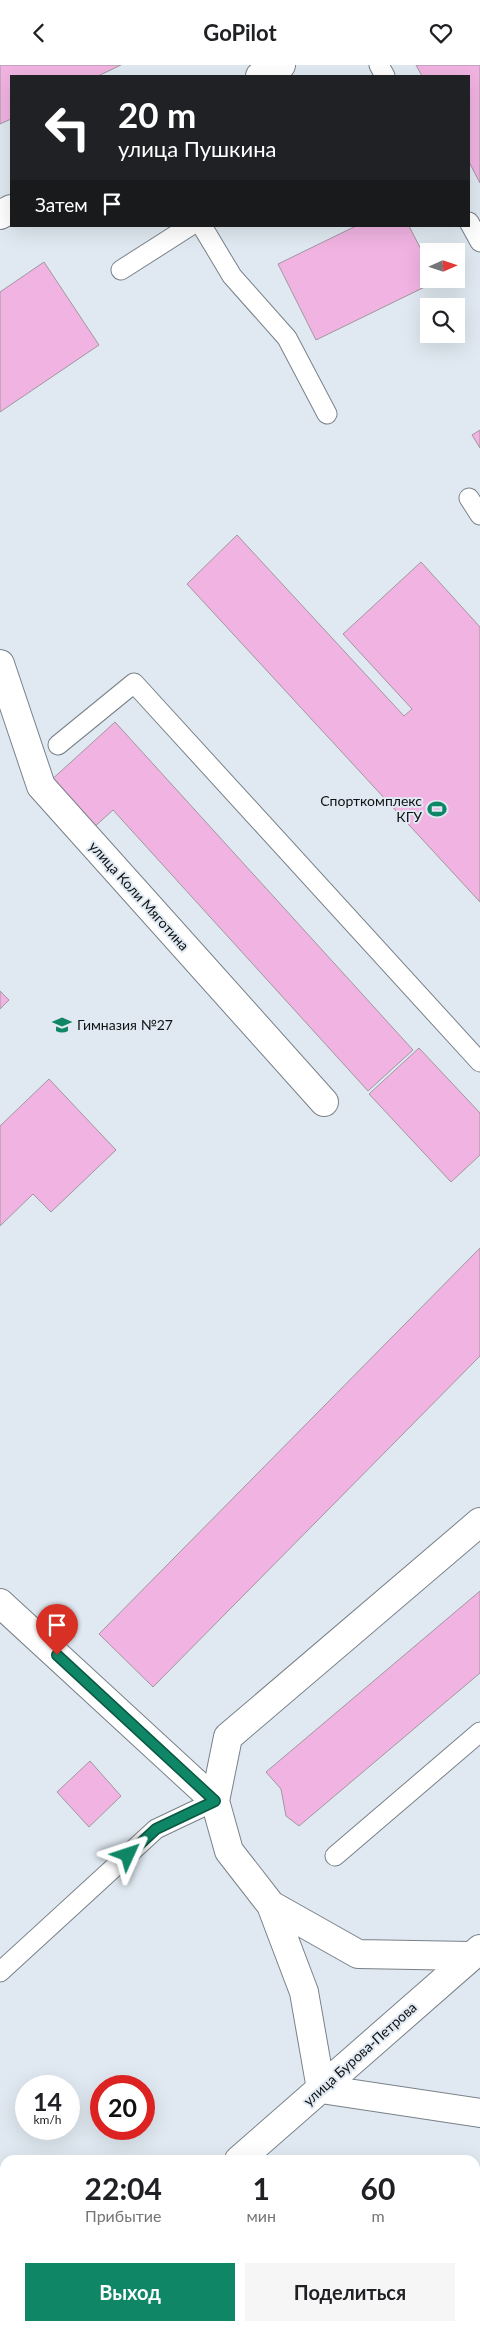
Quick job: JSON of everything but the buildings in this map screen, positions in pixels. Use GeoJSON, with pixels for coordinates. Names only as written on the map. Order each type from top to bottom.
{"type":"FeatureCollection","features":[{"type":"Feature","properties":{"kind":"main road"},"geometry":{"type":"LineString","coordinates":[[262,75],[281,65]]}},
{"type":"Feature","properties":{"kind":"main road","name":"улица Коли Мяготина"},"geometry":{"type":"LineString","coordinates":[[0,664],[41,787],[324,1102]]}},
{"type":"Feature","properties":{"kind":"main road"},"geometry":{"type":"LineString","coordinates":[[480,1522],[228,1737],[215,1801],[230,1851],[271,1905],[304,1992],[321,2089],[480,2113]]}},
{"type":"Feature","properties":{"kind":"main road"},"geometry":{"type":"LineString","coordinates":[[0,1603],[215,1801]]}},
{"type":"Feature","properties":{"kind":"main road"},"geometry":{"type":"LineString","coordinates":[[271,1905],[358,1954],[475,1952]]}},
{"type":"Feature","properties":{"kind":"main road","name":"улица Бурова-Петрова"},"geometry":{"type":"LineString","coordinates":[[246,2155],[475,1952]]}},
{"type":"Feature","properties":{"kind":"lane"},"geometry":{"type":"LineString","coordinates":[[470,224],[480,242]]}},
{"type":"Feature","properties":{"kind":"lane"},"geometry":{"type":"LineString","coordinates":[[121,270],[188,227]]}},
{"type":"Feature","properties":{"kind":"lane"},"geometry":{"type":"LineString","coordinates":[[203,227],[232,276],[287,338],[327,414]]}},
{"type":"Feature","properties":{"kind":"lane"},"geometry":{"type":"LineString","coordinates":[[469,498],[480,515]]}},
{"type":"Feature","properties":{"kind":"lane"},"geometry":{"type":"LineString","coordinates":[[58,745],[134,683],[480,1062]]}},
{"type":"Feature","properties":{"kind":"lane"},"geometry":{"type":"LineString","coordinates":[[335,1856],[480,1732]]}},
{"type":"Feature","properties":{"kind":"lane"},"geometry":{"type":"LineString","coordinates":[[0,1972],[156,1829],[215,1801]]}},
{"type":"Feature","properties":{"kind":"place","name":"Спорткомплекс КГУ"},"geometry":{"type":"Point","coordinates":[437,809]}},
{"type":"Feature","properties":{"kind":"place","name":"Гимназия №27"},"geometry":{"type":"Point","coordinates":[62,1025]}},
{"type":"Feature","properties":{"kind":"route"},"geometry":{"type":"LineString","coordinates":[[57,1655],[215,1801],[156,1829],[128,1855]]}}]}
